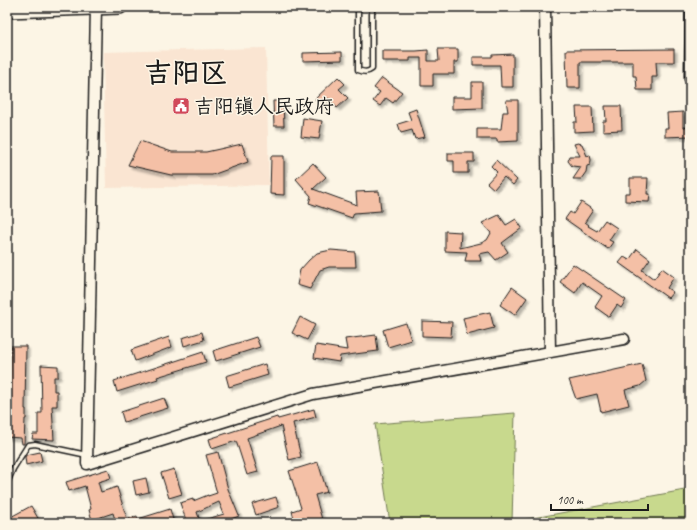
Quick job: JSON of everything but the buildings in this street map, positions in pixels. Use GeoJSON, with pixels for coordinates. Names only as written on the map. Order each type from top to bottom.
{"type":"FeatureCollection","features":[{"type":"Feature","properties":{"kind":"highway"},"geometry":{"type":"LineString","coordinates":[[7,11],[120,7]]}},
{"type":"Feature","properties":{"kind":"street"},"geometry":{"type":"LineString","coordinates":[[96,7],[87,464],[313,394],[624,339]]}},
{"type":"Feature","properties":{"kind":"street"},"geometry":{"type":"LineString","coordinates":[[545,7],[550,352]]}},
{"type":"Feature","properties":{"kind":"lane"},"geometry":{"type":"LineString","coordinates":[[358,7],[358,70],[363,72],[369,72],[372,69],[372,7]]}},
{"type":"Feature","properties":{"kind":"lane"},"geometry":{"type":"LineString","coordinates":[[687,78],[688,7]]}},
{"type":"Feature","properties":{"kind":"lane"},"geometry":{"type":"LineString","coordinates":[[7,483],[13,469],[28,445],[35,444],[87,455]]}},
{"type":"Feature","properties":{"kind":"shaded area"},"geometry":{"type":"Polygon","coordinates":[[[266,48],[269,185],[106,188],[103,52],[266,48]]]}},
{"type":"Feature","properties":{"kind":"green space"},"geometry":{"type":"Polygon","coordinates":[[[515,413],[512,522],[690,489],[690,523],[390,523],[375,424],[515,413]]]}},
{"type":"Feature","properties":{"kind":"place","name":"吉阳镇人民政府"},"geometry":{"type":"Point","coordinates":[181,106]}},
{"type":"Feature","properties":{"kind":"district","name":"吉阳区"},"geometry":{"type":"Point","coordinates":[186,72]}}]}
